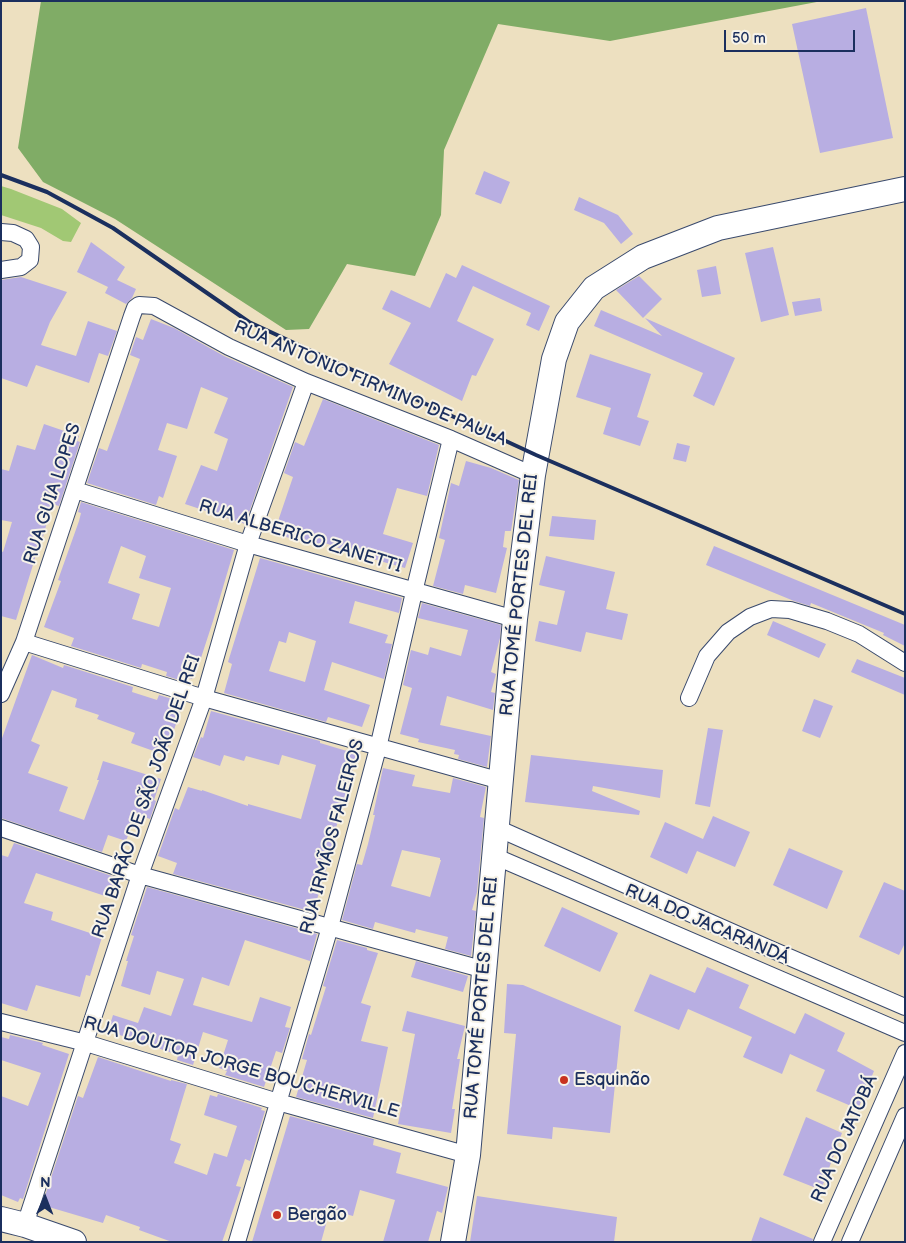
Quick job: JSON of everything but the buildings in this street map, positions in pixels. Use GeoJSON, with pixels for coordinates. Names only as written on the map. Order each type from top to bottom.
{"type":"FeatureCollection","features":[{"type":"Feature","properties":{"kind":"main road","name":"RUA TOMÉ PORTES DEL REI"},"geometry":{"type":"LineString","coordinates":[[453,1242],[468,1154],[515,619],[533,475],[554,359],[567,322],[594,288],[643,257],[718,228],[905,189]]}},
{"type":"Feature","properties":{"kind":"main road"},"geometry":{"type":"LineString","coordinates":[[1,1219],[74,1242]]}},
{"type":"Feature","properties":{"kind":"street"},"geometry":{"type":"LineString","coordinates":[[1,232],[13,233],[26,238],[31,247],[30,260],[21,267],[1,270]]}},
{"type":"Feature","properties":{"kind":"street","name":"RUA ANTONIO FIRMINO DE PAULA"},"geometry":{"type":"LineString","coordinates":[[139,305],[154,306],[229,347],[306,382],[451,439],[533,475]]}},
{"type":"Feature","properties":{"kind":"street","name":"RUA GUIA LOPES"},"geometry":{"type":"LineString","coordinates":[[1,694],[24,642],[132,316],[135,308],[139,305]]}},
{"type":"Feature","properties":{"kind":"street","name":"RUA BARÃO DE SÃO JOÃO DEL REI"},"geometry":{"type":"LineString","coordinates":[[25,1225],[140,874],[204,698],[248,544],[306,382]]}},
{"type":"Feature","properties":{"kind":"street","name":"RUA IRMÃOS FALEIROS"},"geometry":{"type":"LineString","coordinates":[[237,1242],[330,927],[378,748],[451,439]]}},
{"type":"Feature","properties":{"kind":"street","name":"RUA ALBERICO ZANETTI"},"geometry":{"type":"LineString","coordinates":[[75,490],[248,544],[515,619]]}},
{"type":"Feature","properties":{"kind":"street"},"geometry":{"type":"LineString","coordinates":[[689,698],[706,656],[728,632],[750,617],[771,609],[790,610],[835,624],[859,634],[905,664]]}},
{"type":"Feature","properties":{"kind":"street"},"geometry":{"type":"LineString","coordinates":[[24,642],[204,698],[501,781]]}},
{"type":"Feature","properties":{"kind":"street"},"geometry":{"type":"LineString","coordinates":[[1,828],[140,874],[485,970]]}},
{"type":"Feature","properties":{"kind":"street","name":"RUA DO JACARANDÁ"},"geometry":{"type":"LineString","coordinates":[[497,828],[905,1007]]}},
{"type":"Feature","properties":{"kind":"street","name":"RUA DO JACARANDÁ"},"geometry":{"type":"LineString","coordinates":[[494,856],[905,1032]]}},
{"type":"Feature","properties":{"kind":"street"},"geometry":{"type":"LineString","coordinates":[[664,928],[674,907]]}},
{"type":"Feature","properties":{"kind":"street"},"geometry":{"type":"LineString","coordinates":[[758,969],[768,948]]}},
{"type":"Feature","properties":{"kind":"street","name":"RUA DOUTOR JORGE BOUCHERVILLE"},"geometry":{"type":"LineString","coordinates":[[1,1022],[86,1043],[278,1102],[468,1154]]}},
{"type":"Feature","properties":{"kind":"street","name":"RUA DO JATOBÁ"},"geometry":{"type":"LineString","coordinates":[[822,1242],[905,1053]]}},
{"type":"Feature","properties":{"kind":"street"},"geometry":{"type":"LineString","coordinates":[[850,1242],[905,1116]]}},
{"type":"Feature","properties":{"kind":"green space"},"geometry":{"type":"Polygon","coordinates":[[[41,1],[822,1],[610,41],[498,24],[444,150],[441,215],[415,276],[347,264],[309,329],[286,330],[115,219],[43,182],[18,148],[41,1]]]}},
{"type":"Feature","properties":{"kind":"green space"},"geometry":{"type":"Polygon","coordinates":[[[1,186],[62,209],[81,223],[71,242],[63,241],[41,228],[1,215],[1,186]]]}},
{"type":"Feature","properties":{"kind":"railway"},"geometry":{"type":"LineString","coordinates":[[1,175],[47,192],[113,228],[249,322],[536,455],[905,614]]}},
{"type":"Feature","properties":{"kind":"place","name":"Esquinão"},"geometry":{"type":"Point","coordinates":[564,1080]}},
{"type":"Feature","properties":{"kind":"place","name":"Bergão"},"geometry":{"type":"Point","coordinates":[277,1215]}}]}
